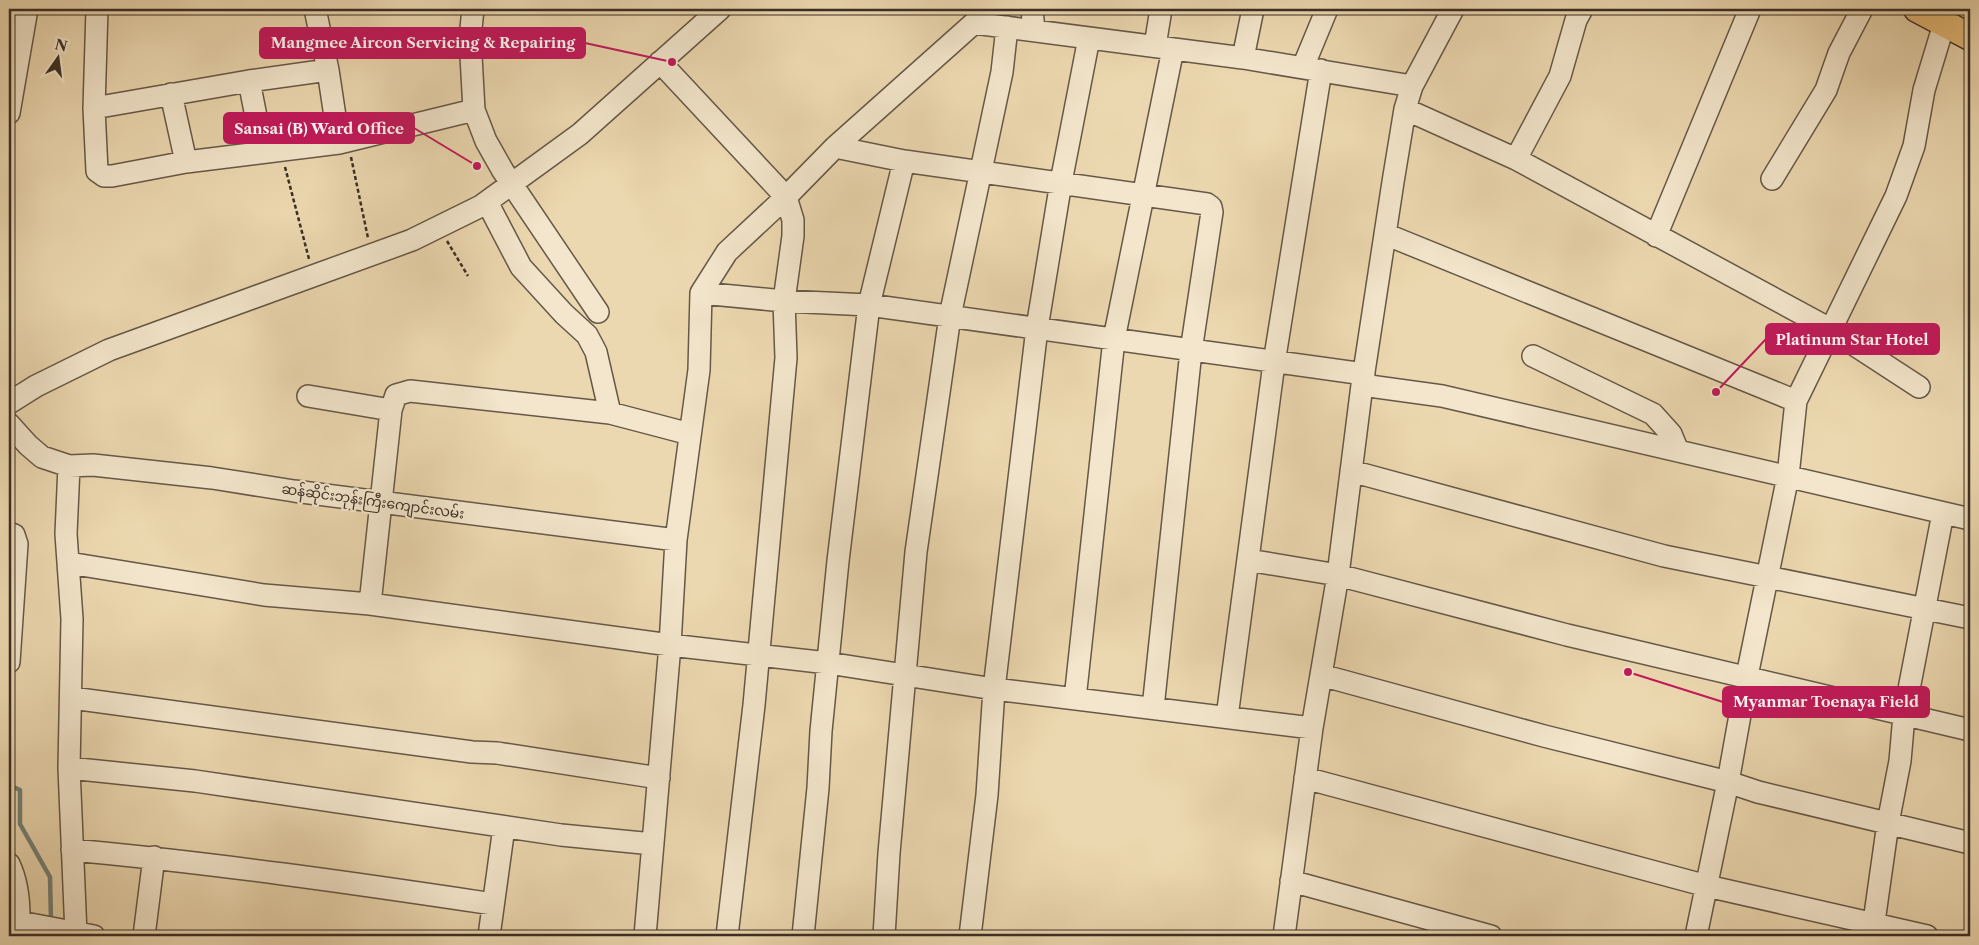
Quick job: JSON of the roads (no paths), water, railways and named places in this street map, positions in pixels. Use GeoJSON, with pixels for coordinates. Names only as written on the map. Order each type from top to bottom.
{"type":"FeatureCollection","features":[{"type":"Feature","properties":{"kind":"main road"},"geometry":{"type":"LineString","coordinates":[[1917,9],[1970,37]]}},
{"type":"Feature","properties":{"kind":"street"},"geometry":{"type":"LineString","coordinates":[[9,113],[27,9]]}},
{"type":"Feature","properties":{"kind":"street"},"geometry":{"type":"LineString","coordinates":[[97,9],[94,108],[97,171],[104,176],[186,162],[344,142],[474,110]]}},
{"type":"Feature","properties":{"kind":"street"},"geometry":{"type":"LineString","coordinates":[[315,9],[344,142]]}},
{"type":"Feature","properties":{"kind":"street"},"geometry":{"type":"LineString","coordinates":[[473,9],[470,38],[474,110],[486,141],[512,184],[598,312]]}},
{"type":"Feature","properties":{"kind":"street"},"geometry":{"type":"LineString","coordinates":[[9,403],[36,386],[109,350],[412,240],[487,202],[580,134],[720,9]]}},
{"type":"Feature","properties":{"kind":"street"},"geometry":{"type":"LineString","coordinates":[[1032,9],[1034,31]]}},
{"type":"Feature","properties":{"kind":"street"},"geometry":{"type":"LineString","coordinates":[[1074,699],[1114,339],[1142,194],[1164,47],[1161,9]]}},
{"type":"Feature","properties":{"kind":"street"},"geometry":{"type":"LineString","coordinates":[[1243,58],[1253,9]]}},
{"type":"Feature","properties":{"kind":"street"},"geometry":{"type":"LineString","coordinates":[[1227,717],[1312,68],[1327,9]]}},
{"type":"Feature","properties":{"kind":"street"},"geometry":{"type":"LineString","coordinates":[[1284,936],[1312,728],[1338,574],[1363,380],[1406,110],[1412,86],[1453,9]]}},
{"type":"Feature","properties":{"kind":"street"},"geometry":{"type":"LineString","coordinates":[[1516,159],[1560,76],[1576,20],[1582,9]]}},
{"type":"Feature","properties":{"kind":"street"},"geometry":{"type":"LineString","coordinates":[[1656,236],[1750,9]]}},
{"type":"Feature","properties":{"kind":"street"},"geometry":{"type":"LineString","coordinates":[[1772,179],[1826,90],[1840,53],[1862,9]]}},
{"type":"Feature","properties":{"kind":"street"},"geometry":{"type":"LineString","coordinates":[[645,936],[670,645],[676,540],[699,370],[701,293],[726,252],[786,197],[835,147],[974,23],[1243,58],[1412,86]]}},
{"type":"Feature","properties":{"kind":"street"},"geometry":{"type":"LineString","coordinates":[[1696,936],[1728,782],[1746,676],[1788,476],[1796,401],[1896,196],[1914,146],[1924,90],[1944,24]]}},
{"type":"Feature","properties":{"kind":"street"},"geometry":{"type":"LineString","coordinates":[[884,936],[889,853],[916,552],[950,316],[1002,72],[1007,27]]}},
{"type":"Feature","properties":{"kind":"street"},"geometry":{"type":"LineString","coordinates":[[970,936],[987,795],[994,689],[1037,328],[1061,182],[1089,38]]}},
{"type":"Feature","properties":{"kind":"street"},"geometry":{"type":"LineString","coordinates":[[660,62],[786,197],[793,220],[794,236],[784,301],[786,358],[759,656],[727,936]]}},
{"type":"Feature","properties":{"kind":"street"},"geometry":{"type":"LineString","coordinates":[[94,108],[249,81],[328,70]]}},
{"type":"Feature","properties":{"kind":"street"},"geometry":{"type":"LineString","coordinates":[[249,81],[272,151]]}},
{"type":"Feature","properties":{"kind":"street"},"geometry":{"type":"LineString","coordinates":[[171,94],[186,162]]}},
{"type":"Feature","properties":{"kind":"street"},"geometry":{"type":"LineString","coordinates":[[1406,110],[1516,159],[1830,330],[1919,386]]}},
{"type":"Feature","properties":{"kind":"street"},"geometry":{"type":"LineString","coordinates":[[835,147],[904,161],[1142,194],[1207,204],[1211,207],[1212,212],[1191,351],[1153,708]]}},
{"type":"Feature","properties":{"kind":"street"},"geometry":{"type":"LineString","coordinates":[[803,936],[838,561],[869,304],[904,161]]}},
{"type":"Feature","properties":{"kind":"street"},"geometry":{"type":"LineString","coordinates":[[487,202],[521,266],[564,314],[587,335],[592,343],[596,352],[610,413]]}},
{"type":"Feature","properties":{"kind":"street"},"geometry":{"type":"LineString","coordinates":[[1385,234],[1796,401]]}},
{"type":"Feature","properties":{"kind":"street"},"geometry":{"type":"LineString","coordinates":[[701,293],[784,301],[869,304],[1274,363],[1442,396],[1970,519]]}},
{"type":"Feature","properties":{"kind":"street"},"geometry":{"type":"LineString","coordinates":[[1533,356],[1653,414],[1671,434],[1678,451]]}},
{"type":"Feature","properties":{"kind":"street"},"geometry":{"type":"LineString","coordinates":[[370,604],[391,410],[396,395],[410,391],[610,413],[690,434]]}},
{"type":"Feature","properties":{"kind":"street"},"geometry":{"type":"LineString","coordinates":[[308,396],[391,410]]}},
{"type":"Feature","properties":{"kind":"street"},"geometry":{"type":"LineString","coordinates":[[9,424],[42,457],[69,466],[66,534],[72,620],[72,698],[69,768],[72,850],[85,935],[15,926],[17,898],[9,864]]}},
{"type":"Feature","properties":{"kind":"street","name":"ဆန်ဆိုင်းဘုန်းကြီးကျောင်းလမ်း"},"geometry":{"type":"LineString","coordinates":[[69,466],[93,465],[212,478],[382,503],[676,540]]}},
{"type":"Feature","properties":{"kind":"street"},"geometry":{"type":"LineString","coordinates":[[1351,471],[1664,556],[1970,618]]}},
{"type":"Feature","properties":{"kind":"street"},"geometry":{"type":"LineString","coordinates":[[1873,931],[1888,823],[1900,761],[1904,715],[1943,513]]}},
{"type":"Feature","properties":{"kind":"street"},"geometry":{"type":"LineString","coordinates":[[9,533],[14,535],[17,544],[9,662]]}},
{"type":"Feature","properties":{"kind":"street"},"geometry":{"type":"LineString","coordinates":[[1248,560],[1338,574],[1567,635],[1970,730]]}},
{"type":"Feature","properties":{"kind":"street"},"geometry":{"type":"LineString","coordinates":[[69,563],[264,595],[370,604],[670,645],[828,663],[994,689],[1312,728]]}},
{"type":"Feature","properties":{"kind":"street"},"geometry":{"type":"LineString","coordinates":[[1321,675],[1544,736],[1728,782],[1758,792],[1970,843]]}},
{"type":"Feature","properties":{"kind":"street"},"geometry":{"type":"LineString","coordinates":[[72,698],[472,752],[497,753],[658,778]]}},
{"type":"Feature","properties":{"kind":"street"},"geometry":{"type":"LineString","coordinates":[[69,768],[195,781],[561,835],[653,844]]}},
{"type":"Feature","properties":{"kind":"street"},"geometry":{"type":"LineString","coordinates":[[1305,778],[1873,931],[1927,936]]}},
{"type":"Feature","properties":{"kind":"street"},"geometry":{"type":"LineString","coordinates":[[489,936],[504,827]]}},
{"type":"Feature","properties":{"kind":"street"},"geometry":{"type":"LineString","coordinates":[[72,850],[154,857],[394,888],[493,904]]}},
{"type":"Feature","properties":{"kind":"street"},"geometry":{"type":"LineString","coordinates":[[144,936],[154,857]]}},
{"type":"Feature","properties":{"kind":"street"},"geometry":{"type":"LineString","coordinates":[[1291,881],[1490,936]]}},
{"type":"Feature","properties":{"kind":"waterway"},"geometry":{"type":"LineString","coordinates":[[9,785],[20,790],[20,824],[50,877],[51,921]]}},
{"type":"Feature","properties":{"kind":"place","name":"Mangmee Aircon Servicing & Repairing"},"geometry":{"type":"Point","coordinates":[672,62]}},
{"type":"Feature","properties":{"kind":"place","name":"Sansai (B) Ward Office"},"geometry":{"type":"Point","coordinates":[477,166]}},
{"type":"Feature","properties":{"kind":"place","name":"Platinum Star Hotel"},"geometry":{"type":"Point","coordinates":[1716,392]}},
{"type":"Feature","properties":{"kind":"place","name":"Myanmar Toenaya Field"},"geometry":{"type":"Point","coordinates":[1628,672]}}]}
